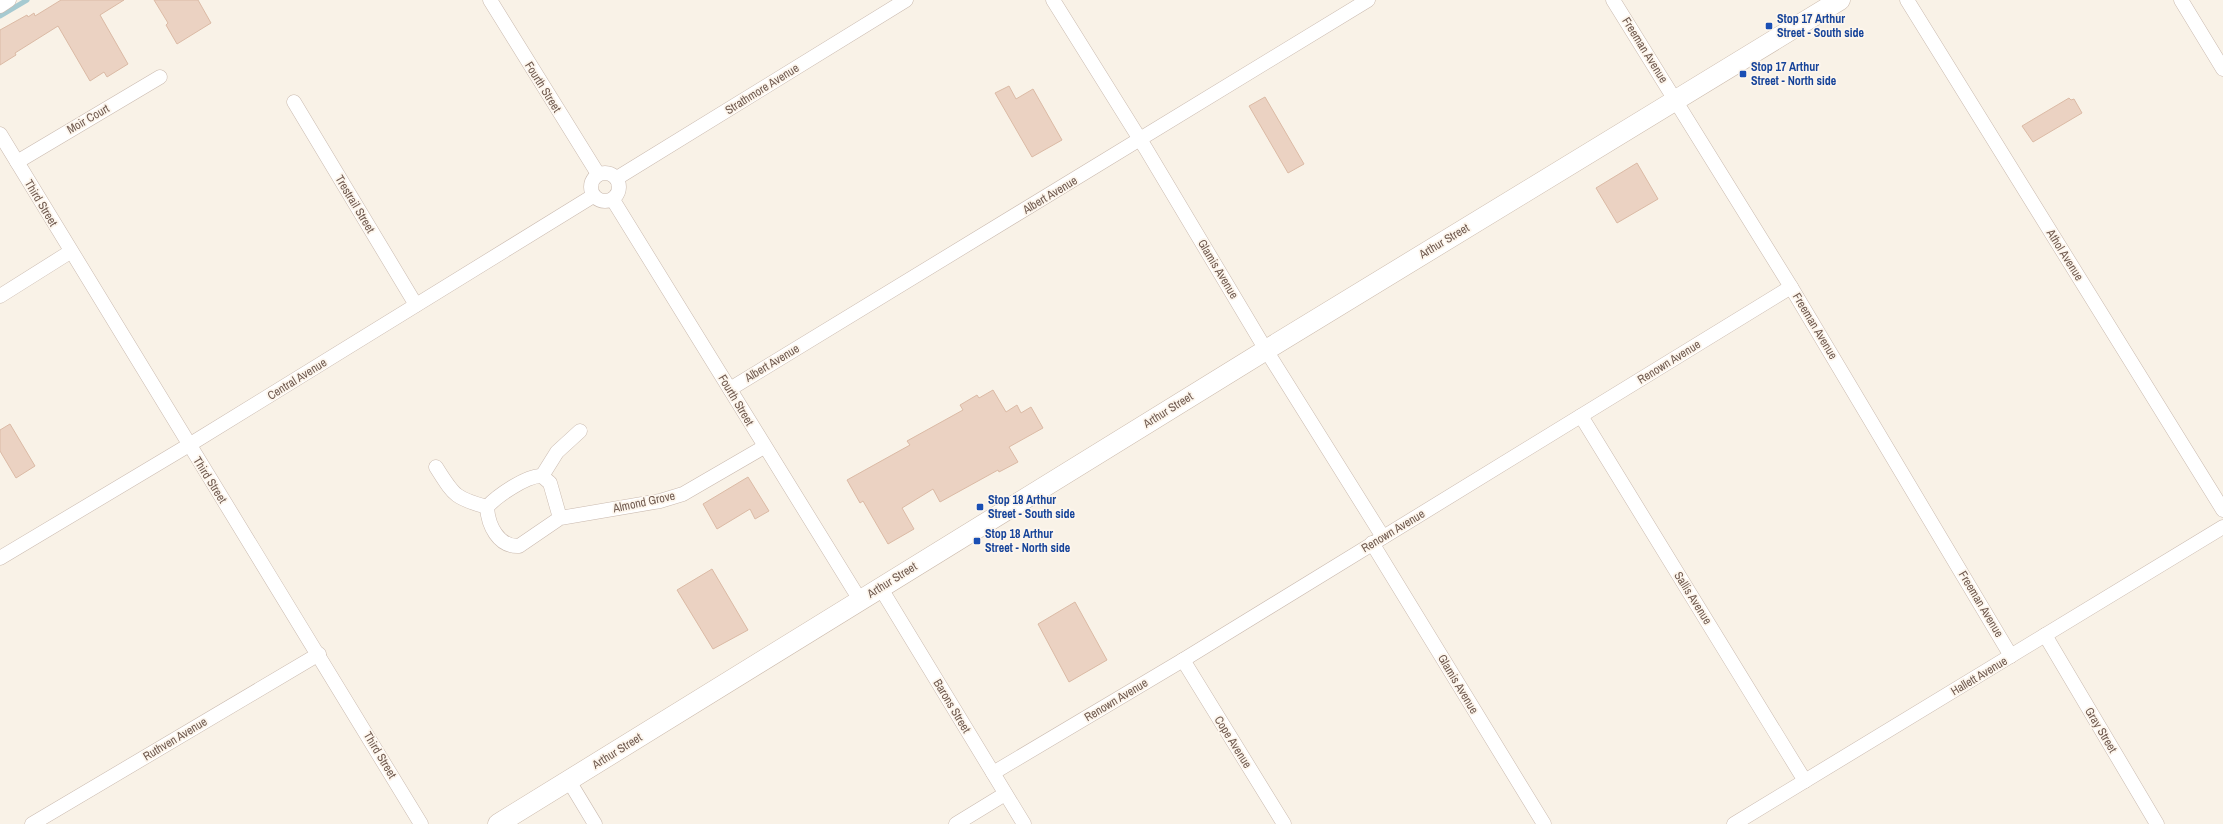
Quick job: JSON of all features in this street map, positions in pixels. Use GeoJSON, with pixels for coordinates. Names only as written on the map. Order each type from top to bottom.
{"type":"FeatureCollection","features":[{"type":"Feature","properties":{"kind":"street"},"geometry":{"type":"LineString","coordinates":[[0,6],[9,0]]}},
{"type":"Feature","properties":{"kind":"street","name":"Fourth Street"},"geometry":{"type":"LineString","coordinates":[[490,0],[598,174]]}},
{"type":"Feature","properties":{"kind":"street","name":"Strathmore Avenue"},"geometry":{"type":"LineString","coordinates":[[617,178],[906,0]]}},
{"type":"Feature","properties":{"kind":"street","name":"Glamis Avenue"},"geometry":{"type":"LineString","coordinates":[[1053,0],[1140,140],[1266,350],[1544,824]]}},
{"type":"Feature","properties":{"kind":"street","name":"Albert Avenue"},"geometry":{"type":"LineString","coordinates":[[730,389],[1368,0]]}},
{"type":"Feature","properties":{"kind":"street","name":"Freeman Avenue"},"geometry":{"type":"LineString","coordinates":[[1613,0],[1791,287],[2011,656]]}},
{"type":"Feature","properties":{"kind":"street","name":"Arthur Street"},"geometry":{"type":"LineString","coordinates":[[498,824],[880,587],[1840,0]]}},
{"type":"Feature","properties":{"kind":"street","name":"Athol Avenue"},"geometry":{"type":"LineString","coordinates":[[1907,0],[2223,510]]}},
{"type":"Feature","properties":{"kind":"street"},"geometry":{"type":"LineString","coordinates":[[2181,0],[2223,69]]}},
{"type":"Feature","properties":{"kind":"street","name":"Moir Court"},"geometry":{"type":"LineString","coordinates":[[17,162],[160,77]]}},
{"type":"Feature","properties":{"kind":"street","name":"Trestrail Street"},"geometry":{"type":"LineString","coordinates":[[294,102],[416,305]]}},
{"type":"Feature","properties":{"kind":"street","name":"Third Street"},"geometry":{"type":"LineString","coordinates":[[0,134],[70,252],[319,654],[421,824]]}},
{"type":"Feature","properties":{"kind":"street"},"geometry":{"type":"LineString","coordinates":[[609,173],[617,178],[619,192],[613,200],[601,202],[593,196],[591,183],[598,174],[609,173]]}},
{"type":"Feature","properties":{"kind":"street","name":"Central Avenue"},"geometry":{"type":"LineString","coordinates":[[0,558],[189,445],[593,196]]}},
{"type":"Feature","properties":{"kind":"street","name":"Fourth Street"},"geometry":{"type":"LineString","coordinates":[[613,200],[730,389],[764,447],[860,600]]}},
{"type":"Feature","properties":{"kind":"street"},"geometry":{"type":"LineString","coordinates":[[0,296],[70,252]]}},
{"type":"Feature","properties":{"kind":"street","name":"Renown Avenue"},"geometry":{"type":"LineString","coordinates":[[993,773],[1183,660],[1791,287]]}},
{"type":"Feature","properties":{"kind":"street","name":"Sallis Avenue"},"geometry":{"type":"LineString","coordinates":[[1581,416],[1805,781]]}},
{"type":"Feature","properties":{"kind":"street"},"geometry":{"type":"LineString","coordinates":[[542,476],[557,452],[580,432]]}},
{"type":"Feature","properties":{"kind":"street","name":"Almond Grove"},"geometry":{"type":"LineString","coordinates":[[487,507],[488,521],[492,529],[505,543],[512,546],[524,543],[560,518],[660,501],[683,494],[764,447]]}},
{"type":"Feature","properties":{"kind":"street"},"geometry":{"type":"LineString","coordinates":[[436,467],[453,494],[462,501],[487,507],[498,496],[529,479],[536,476],[542,476],[550,483],[560,518]]}},
{"type":"Feature","properties":{"kind":"street","name":"Hallett Avenue"},"geometry":{"type":"LineString","coordinates":[[1734,824],[2045,635],[2221,534]]}},
{"type":"Feature","properties":{"kind":"street","name":"Barons Street"},"geometry":{"type":"LineString","coordinates":[[880,587],[1024,824]]}},
{"type":"Feature","properties":{"kind":"street","name":"Gray Street"},"geometry":{"type":"LineString","coordinates":[[2045,635],[2157,824]]}},
{"type":"Feature","properties":{"kind":"street","name":"Ruthven Avenue"},"geometry":{"type":"LineString","coordinates":[[32,824],[319,654]]}},
{"type":"Feature","properties":{"kind":"street","name":"Cope Avenue"},"geometry":{"type":"LineString","coordinates":[[1183,660],[1284,824]]}},
{"type":"Feature","properties":{"kind":"street"},"geometry":{"type":"LineString","coordinates":[[569,781],[595,824]]}},
{"type":"Feature","properties":{"kind":"street"},"geometry":{"type":"LineString","coordinates":[[956,824],[1005,794]]}},
{"type":"Feature","properties":{"kind":"building"},"geometry":{"type":"Polygon","coordinates":[[[61,0],[124,0],[100,15],[128,64],[107,77],[104,72],[90,81],[58,26],[15,53],[16,55],[0,65],[0,30],[27,15],[28,17],[34,13],[35,16],[61,0]]]}},
{"type":"Feature","properties":{"kind":"building"},"geometry":{"type":"Polygon","coordinates":[[[154,0],[198,0],[211,23],[177,44],[166,25],[168,23],[154,0]]]}},
{"type":"Feature","properties":{"kind":"building"},"geometry":{"type":"Polygon","coordinates":[[[1009,86],[1016,99],[1033,89],[1062,140],[1032,157],[995,93],[1009,86]]]}},
{"type":"Feature","properties":{"kind":"building"},"geometry":{"type":"Polygon","coordinates":[[[1265,97],[1304,164],[1288,173],[1249,106],[1265,97]]]}},
{"type":"Feature","properties":{"kind":"building"},"geometry":{"type":"Polygon","coordinates":[[[2069,98],[2071,100],[2074,99],[2082,113],[2033,142],[2022,126],[2069,98]]]}},
{"type":"Feature","properties":{"kind":"building"},"geometry":{"type":"Polygon","coordinates":[[[1637,163],[1658,199],[1617,223],[1596,188],[1637,163]]]}},
{"type":"Feature","properties":{"kind":"building"},"geometry":{"type":"Polygon","coordinates":[[[993,390],[1006,412],[1017,405],[1021,413],[1031,407],[1043,428],[1009,447],[1018,462],[999,472],[998,470],[940,502],[933,489],[902,508],[914,529],[888,544],[863,501],[860,503],[847,480],[910,445],[907,441],[963,410],[960,405],[977,395],[979,398],[993,390]]]}},
{"type":"Feature","properties":{"kind":"building"},"geometry":{"type":"Polygon","coordinates":[[[10,424],[35,466],[16,478],[0,451],[0,430],[10,424]]]}},
{"type":"Feature","properties":{"kind":"building"},"geometry":{"type":"Polygon","coordinates":[[[748,477],[769,511],[755,519],[750,509],[717,529],[703,504],[748,477]]]}},
{"type":"Feature","properties":{"kind":"building"},"geometry":{"type":"Polygon","coordinates":[[[712,569],[748,630],[713,649],[677,590],[712,569]]]}},
{"type":"Feature","properties":{"kind":"building"},"geometry":{"type":"Polygon","coordinates":[[[1075,602],[1107,660],[1069,682],[1038,624],[1075,602]]]}},
{"type":"Feature","properties":{"kind":"waterway"},"geometry":{"type":"LineString","coordinates":[[0,16],[27,0]]}},
{"type":"Feature","properties":{"kind":"place","name":"Stop 17 Arthur Street - South side"},"geometry":{"type":"Point","coordinates":[1769,26]}},
{"type":"Feature","properties":{"kind":"place","name":"Stop 17 Arthur Street - North side"},"geometry":{"type":"Point","coordinates":[1743,74]}},
{"type":"Feature","properties":{"kind":"place","name":"Stop 18 Arthur Street - South side"},"geometry":{"type":"Point","coordinates":[980,507]}},
{"type":"Feature","properties":{"kind":"place","name":"Stop 18 Arthur Street - North side"},"geometry":{"type":"Point","coordinates":[977,541]}}]}
